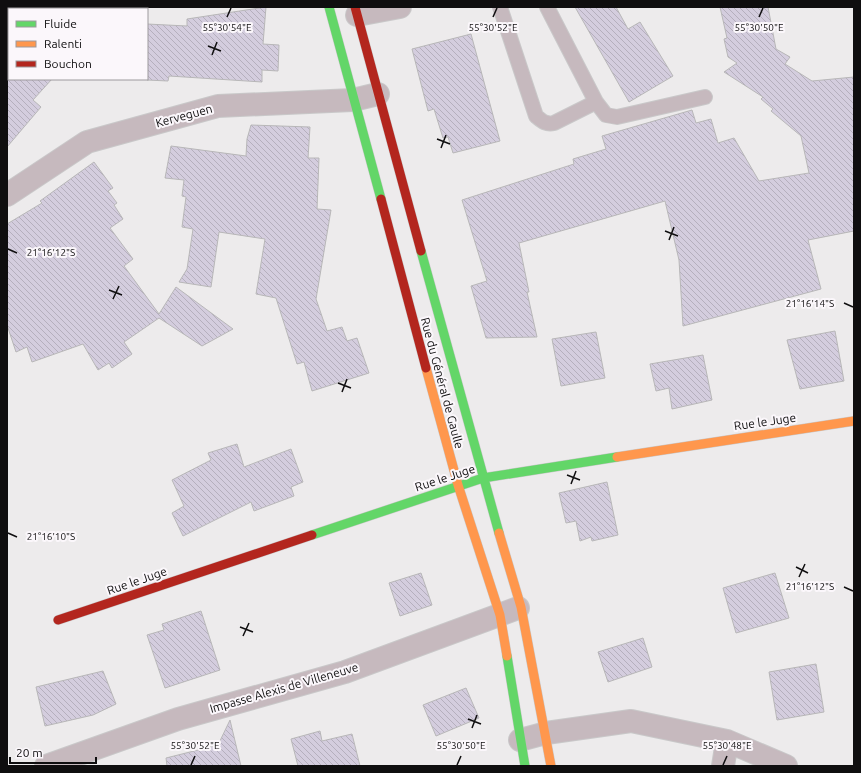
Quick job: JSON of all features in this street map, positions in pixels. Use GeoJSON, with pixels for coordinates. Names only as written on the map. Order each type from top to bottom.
{"type":"FeatureCollection","features":[{"type":"Feature","properties":{"kind":"main road","name":"Rue du Général de Gaulle"},"geometry":{"type":"LineString","coordinates":[[329,7],[458,485],[500,615],[524,766]]}},
{"type":"Feature","properties":{"kind":"main road","name":"Rue du Général de Gaulle"},"geometry":{"type":"LineString","coordinates":[[356,11],[483,478],[521,607],[546,733],[551,766]]}},
{"type":"Feature","properties":{"kind":"main road","name":"Rue le Juge"},"geometry":{"type":"LineString","coordinates":[[58,620],[458,485],[483,478],[854,421]]}},
{"type":"Feature","properties":{"kind":"street"},"geometry":{"type":"LineString","coordinates":[[356,11],[400,7]]}},
{"type":"Feature","properties":{"kind":"street","name":"Kerveguen"},"geometry":{"type":"LineString","coordinates":[[7,194],[87,142],[218,106],[353,100],[378,94]]}},
{"type":"Feature","properties":{"kind":"street","name":"Impasse Alexis de Villeneuve"},"geometry":{"type":"LineString","coordinates":[[46,766],[178,719],[345,672],[521,607]]}},
{"type":"Feature","properties":{"kind":"street"},"geometry":{"type":"LineString","coordinates":[[520,740],[546,733],[631,720],[727,741],[786,766]]}},
{"type":"Feature","properties":{"kind":"street"},"geometry":{"type":"LineString","coordinates":[[723,766],[727,741]]}},
{"type":"Feature","properties":{"kind":"lane"},"geometry":{"type":"LineString","coordinates":[[500,7],[536,116],[543,122],[554,124],[596,102]]}},
{"type":"Feature","properties":{"kind":"lane"},"geometry":{"type":"LineString","coordinates":[[547,7],[596,102],[606,115],[617,117],[705,97]]}},
{"type":"Feature","properties":{"kind":"building"},"geometry":{"type":"Polygon","coordinates":[[[266,7],[263,44],[279,45],[278,71],[262,70],[262,82],[169,76],[168,81],[147,80],[148,24],[187,26],[187,19],[266,7]]]}},
{"type":"Feature","properties":{"kind":"building"},"geometry":{"type":"Polygon","coordinates":[[[575,7],[616,7],[628,29],[640,22],[673,76],[629,102],[575,7]]]}},
{"type":"Feature","properties":{"kind":"building"},"geometry":{"type":"Polygon","coordinates":[[[720,7],[768,7],[776,49],[790,57],[785,64],[812,81],[854,77],[854,231],[808,240],[821,289],[683,326],[679,260],[665,201],[519,243],[529,292],[527,292],[537,337],[486,338],[471,286],[487,281],[462,200],[574,164],[573,159],[606,149],[602,136],[692,110],[696,123],[711,119],[718,143],[734,138],[759,181],[809,173],[801,136],[771,111],[773,109],[761,99],[763,97],[724,72],[737,63],[728,57],[724,39],[727,38],[720,7]]]}},
{"type":"Feature","properties":{"kind":"building"},"geometry":{"type":"Polygon","coordinates":[[[471,34],[500,141],[453,153],[448,137],[443,138],[434,109],[428,111],[412,49],[471,34]]]}},
{"type":"Feature","properties":{"kind":"building"},"geometry":{"type":"Polygon","coordinates":[[[7,79],[51,80],[33,100],[41,107],[7,147],[7,79]]]}},
{"type":"Feature","properties":{"kind":"building"},"geometry":{"type":"Polygon","coordinates":[[[251,125],[310,127],[308,158],[319,158],[317,209],[331,210],[316,299],[327,331],[342,327],[347,341],[357,338],[369,373],[312,391],[304,362],[297,364],[276,298],[256,294],[265,239],[219,232],[211,287],[179,282],[187,269],[193,229],[182,227],[186,197],[182,196],[184,180],[165,178],[171,146],[246,156],[247,139],[251,125]]]}},
{"type":"Feature","properties":{"kind":"building"},"geometry":{"type":"Polygon","coordinates":[[[94,162],[113,188],[108,191],[117,203],[114,205],[123,219],[110,228],[133,259],[124,266],[159,314],[176,287],[233,329],[202,346],[159,318],[124,342],[132,354],[112,368],[109,363],[98,370],[83,344],[32,362],[27,347],[16,352],[7,325],[7,224],[42,203],[40,201],[94,162]]]}},
{"type":"Feature","properties":{"kind":"building"},"geometry":{"type":"Polygon","coordinates":[[[835,331],[844,381],[800,389],[787,340],[835,331]]]}},
{"type":"Feature","properties":{"kind":"building"},"geometry":{"type":"Polygon","coordinates":[[[596,332],[605,378],[561,386],[552,339],[596,332]]]}},
{"type":"Feature","properties":{"kind":"building"},"geometry":{"type":"Polygon","coordinates":[[[703,355],[712,400],[672,409],[669,388],[656,391],[650,364],[703,355]]]}},
{"type":"Feature","properties":{"kind":"building"},"geometry":{"type":"Polygon","coordinates":[[[237,444],[244,467],[291,449],[303,482],[291,487],[294,496],[254,511],[251,502],[183,536],[172,513],[184,506],[172,480],[211,460],[208,453],[237,444]]]}},
{"type":"Feature","properties":{"kind":"building"},"geometry":{"type":"Polygon","coordinates":[[[607,482],[618,535],[592,541],[591,537],[580,541],[576,521],[566,523],[559,493],[607,482]]]}},
{"type":"Feature","properties":{"kind":"building"},"geometry":{"type":"Polygon","coordinates":[[[421,573],[432,605],[400,616],[389,583],[421,573]]]}},
{"type":"Feature","properties":{"kind":"building"},"geometry":{"type":"Polygon","coordinates":[[[775,573],[789,618],[736,633],[723,588],[775,573]]]}},
{"type":"Feature","properties":{"kind":"building"},"geometry":{"type":"Polygon","coordinates":[[[201,611],[220,670],[165,688],[147,635],[164,630],[162,624],[201,611]]]}},
{"type":"Feature","properties":{"kind":"building"},"geometry":{"type":"Polygon","coordinates":[[[643,638],[652,667],[608,682],[598,652],[643,638]]]}},
{"type":"Feature","properties":{"kind":"building"},"geometry":{"type":"Polygon","coordinates":[[[816,664],[824,712],[777,720],[769,672],[816,664]]]}},
{"type":"Feature","properties":{"kind":"building"},"geometry":{"type":"Polygon","coordinates":[[[103,671],[116,704],[93,715],[45,726],[36,687],[103,671]]]}},
{"type":"Feature","properties":{"kind":"building"},"geometry":{"type":"Polygon","coordinates":[[[466,688],[479,718],[436,736],[423,705],[466,688]]]}},
{"type":"Feature","properties":{"kind":"building"},"geometry":{"type":"Polygon","coordinates":[[[230,720],[241,766],[167,766],[166,758],[218,745],[230,720]]]}},
{"type":"Feature","properties":{"kind":"building"},"geometry":{"type":"Polygon","coordinates":[[[320,731],[322,741],[352,734],[360,766],[298,766],[291,739],[320,731]]]}},
{"type":"Feature","properties":{"kind":"traffic: fast"},"geometry":{"type":"LineString","coordinates":[[329,7],[381,199]]}},
{"type":"Feature","properties":{"kind":"traffic: fast"},"geometry":{"type":"LineString","coordinates":[[421,251],[499,533]]}},
{"type":"Feature","properties":{"kind":"traffic: fast"},"geometry":{"type":"LineString","coordinates":[[312,535],[483,478],[617,457]]}},
{"type":"Feature","properties":{"kind":"traffic: fast"},"geometry":{"type":"LineString","coordinates":[[507,656],[525,766]]}},
{"type":"Feature","properties":{"kind":"traffic: slow"},"geometry":{"type":"LineString","coordinates":[[426,368],[458,485],[500,615],[507,656]]}},
{"type":"Feature","properties":{"kind":"traffic: slow"},"geometry":{"type":"LineString","coordinates":[[617,457],[854,421]]}},
{"type":"Feature","properties":{"kind":"traffic: slow"},"geometry":{"type":"LineString","coordinates":[[499,533],[521,607],[551,766]]}},
{"type":"Feature","properties":{"kind":"traffic: jam"},"geometry":{"type":"LineString","coordinates":[[355,7],[421,251]]}},
{"type":"Feature","properties":{"kind":"traffic: jam"},"geometry":{"type":"LineString","coordinates":[[381,199],[426,368]]}},
{"type":"Feature","properties":{"kind":"traffic: jam"},"geometry":{"type":"LineString","coordinates":[[58,620],[312,535]]}}]}
